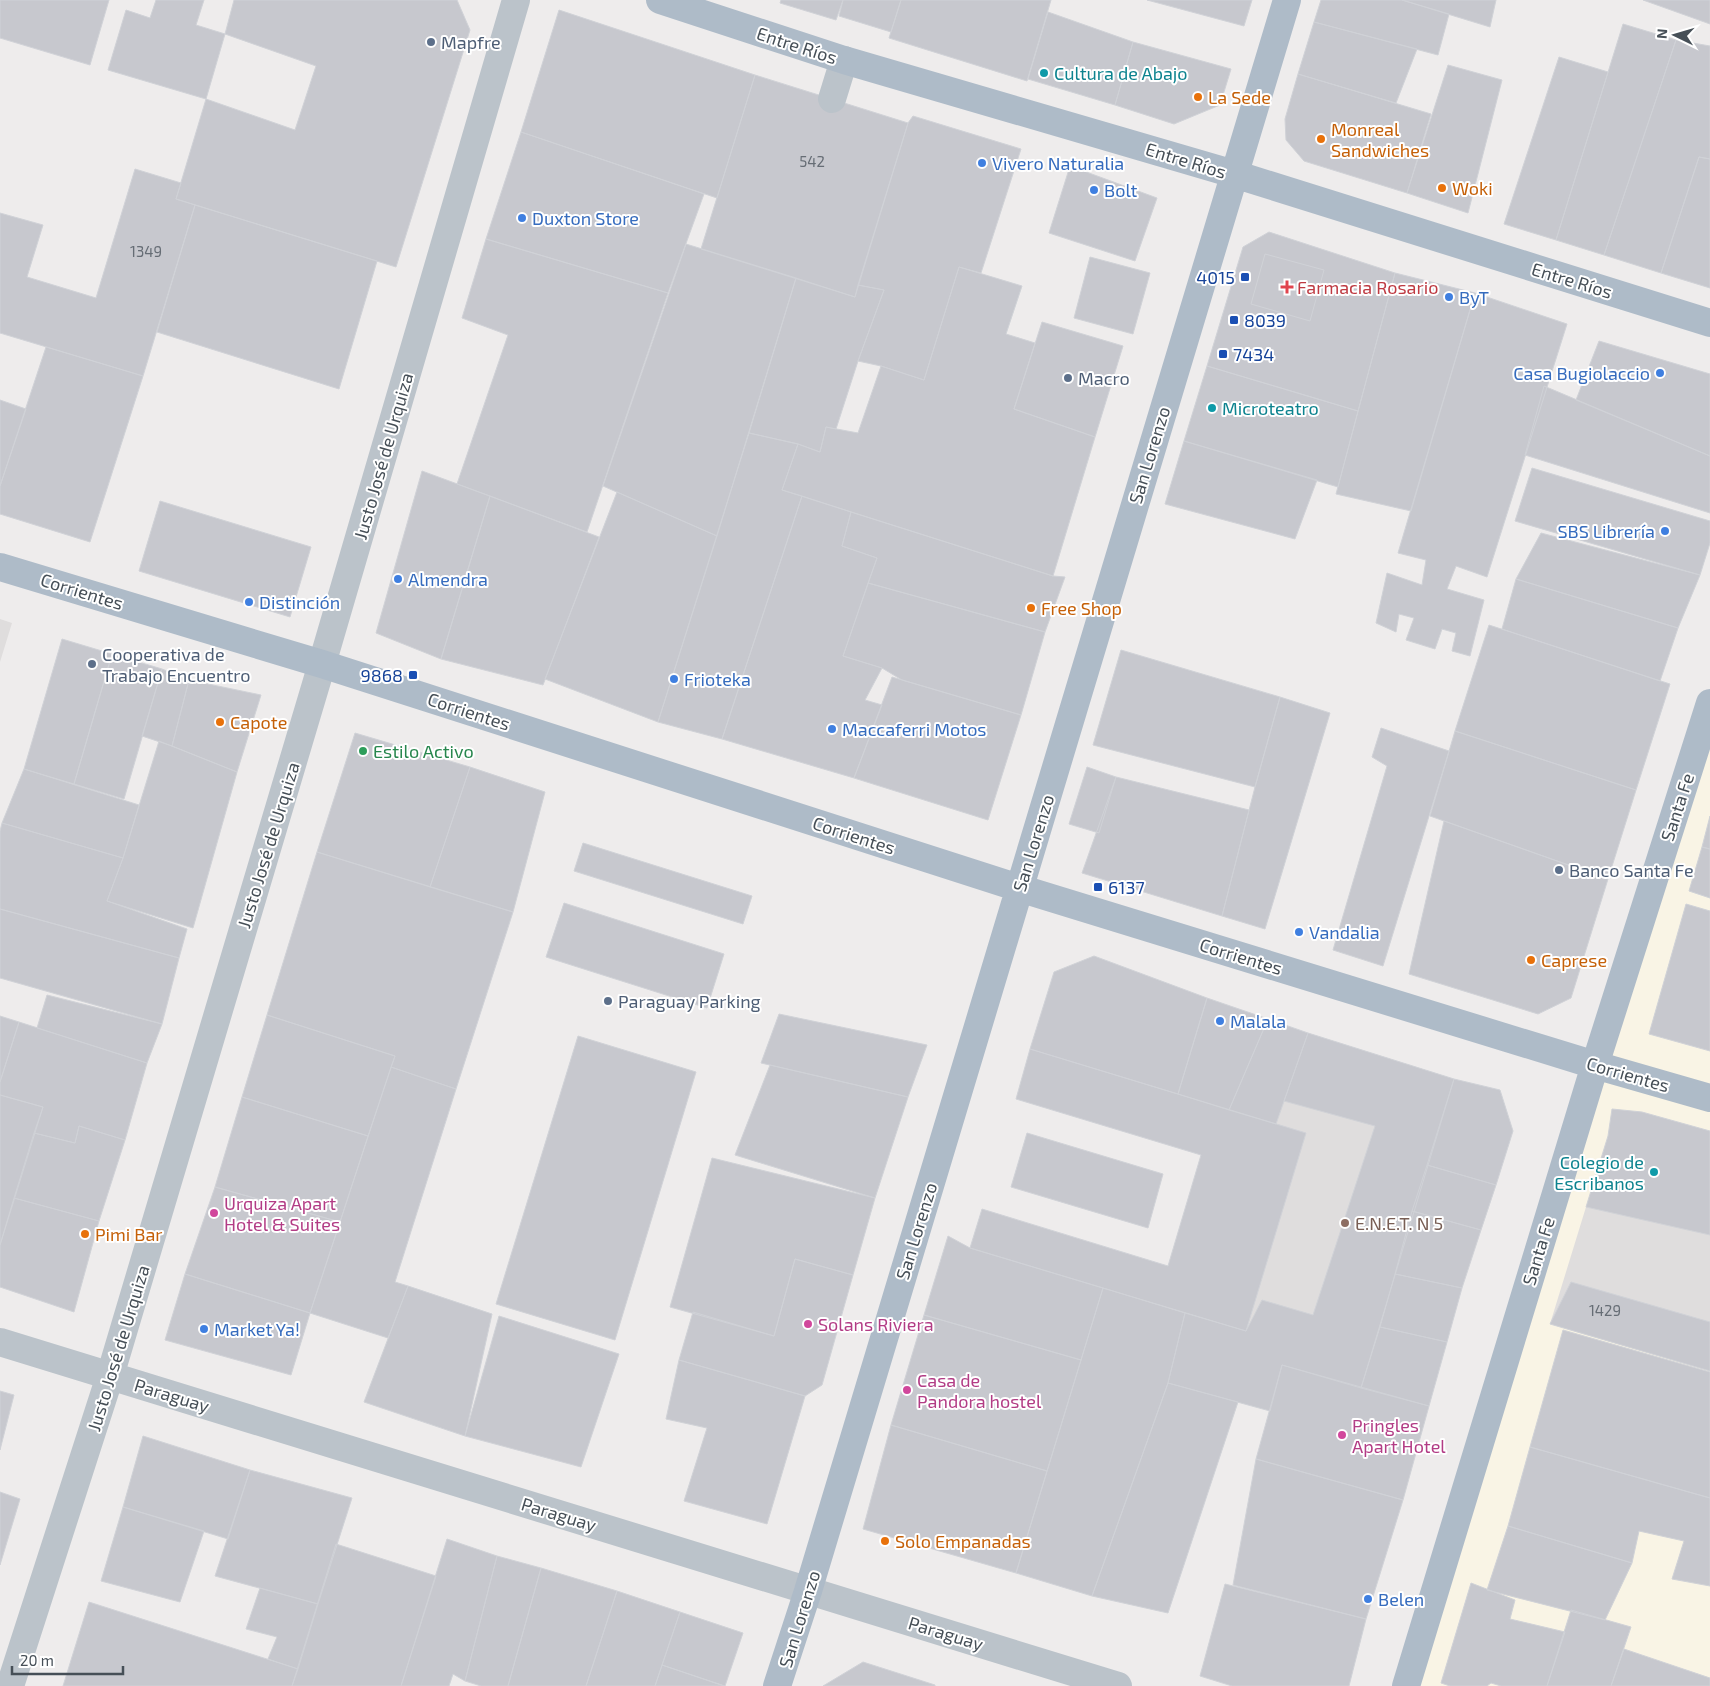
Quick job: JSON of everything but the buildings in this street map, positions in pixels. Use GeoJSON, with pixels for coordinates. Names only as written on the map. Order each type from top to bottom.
{"type":"FeatureCollection","features":[{"type":"Feature","properties":{"kind":"main road","name":"Entre Ríos"},"geometry":{"type":"LineString","coordinates":[[660,0],[844,60],[1234,174],[1710,323]]}},
{"type":"Feature","properties":{"kind":"main road","name":"San Lorenzo"},"geometry":{"type":"LineString","coordinates":[[778,1686],[1287,0]]}},
{"type":"Feature","properties":{"kind":"main road","name":"Corrientes"},"geometry":{"type":"LineString","coordinates":[[0,567],[322,664],[1019,888],[1595,1065],[1710,1098]]}},
{"type":"Feature","properties":{"kind":"main road","name":"Santa Fe"},"geometry":{"type":"LineString","coordinates":[[1406,1686],[1595,1065],[1710,702]]}},
{"type":"Feature","properties":{"kind":"street","name":"Justo José de Urquiza"},"geometry":{"type":"LineString","coordinates":[[10,1686],[110,1376],[322,664],[516,0]]}},
{"type":"Feature","properties":{"kind":"street"},"geometry":{"type":"LineString","coordinates":[[832,99],[844,60]]}},
{"type":"Feature","properties":{"kind":"street","name":"Paraguay"},"geometry":{"type":"LineString","coordinates":[[0,1342],[1118,1686]]}},
{"type":"Feature","properties":{"kind":"shaded area"},"geometry":{"type":"Polygon","coordinates":[[[0,619],[12,623],[0,662],[0,619]]]}},
{"type":"Feature","properties":{"kind":"shaded area"},"geometry":{"type":"Polygon","coordinates":[[[1710,703],[1710,1686],[1406,1686],[1710,703]]]}},
{"type":"Feature","properties":{"kind":"shaded area","name":"E.N.E.T. N 5"},"geometry":{"type":"Polygon","coordinates":[[[1308,1033],[1454,1079],[1361,1388],[1168,1383],[1185,1313],[1246,1331],[1276,1124],[1308,1033]]]}},
{"type":"Feature","properties":{"kind":"shaded area"},"geometry":{"type":"Polygon","coordinates":[[[1586,1207],[1710,1235],[1710,1371],[1550,1324],[1586,1207]]]}},
{"type":"Feature","properties":{"kind":"place","name":"Mapfre"},"geometry":{"type":"Point","coordinates":[431,42]}},
{"type":"Feature","properties":{"kind":"place","name":"Cultura de Abajo"},"geometry":{"type":"Point","coordinates":[1044,73]}},
{"type":"Feature","properties":{"kind":"place","name":"La Sede"},"geometry":{"type":"Point","coordinates":[1198,97]}},
{"type":"Feature","properties":{"kind":"place","name":"Monreal Sandwiches"},"geometry":{"type":"Point","coordinates":[1321,139]}},
{"type":"Feature","properties":{"kind":"place","name":"Vivero Naturalia"},"geometry":{"type":"Point","coordinates":[982,163]}},
{"type":"Feature","properties":{"kind":"place","name":"Woki"},"geometry":{"type":"Point","coordinates":[1442,188]}},
{"type":"Feature","properties":{"kind":"place","name":"Bolt"},"geometry":{"type":"Point","coordinates":[1094,190]}},
{"type":"Feature","properties":{"kind":"place","name":"Duxton Store"},"geometry":{"type":"Point","coordinates":[522,218]}},
{"type":"Feature","properties":{"kind":"place","name":"4015"},"geometry":{"type":"Point","coordinates":[1245,277]}},
{"type":"Feature","properties":{"kind":"place","name":"Farmacia Rosario"},"geometry":{"type":"Point","coordinates":[1287,287]}},
{"type":"Feature","properties":{"kind":"place","name":"ByT"},"geometry":{"type":"Point","coordinates":[1449,297]}},
{"type":"Feature","properties":{"kind":"place","name":"8039"},"geometry":{"type":"Point","coordinates":[1234,320]}},
{"type":"Feature","properties":{"kind":"place","name":"7434"},"geometry":{"type":"Point","coordinates":[1223,354]}},
{"type":"Feature","properties":{"kind":"place","name":"Casa Bugiolaccio"},"geometry":{"type":"Point","coordinates":[1660,373]}},
{"type":"Feature","properties":{"kind":"place","name":"Macro"},"geometry":{"type":"Point","coordinates":[1068,378]}},
{"type":"Feature","properties":{"kind":"place","name":"Microteatro"},"geometry":{"type":"Point","coordinates":[1212,408]}},
{"type":"Feature","properties":{"kind":"place","name":"SBS Librería"},"geometry":{"type":"Point","coordinates":[1665,531]}},
{"type":"Feature","properties":{"kind":"place","name":"Almendra"},"geometry":{"type":"Point","coordinates":[398,579]}},
{"type":"Feature","properties":{"kind":"place","name":"Distinción"},"geometry":{"type":"Point","coordinates":[249,602]}},
{"type":"Feature","properties":{"kind":"place","name":"Free Shop"},"geometry":{"type":"Point","coordinates":[1031,608]}},
{"type":"Feature","properties":{"kind":"place","name":"Cooperativa de Trabajo Encuentro"},"geometry":{"type":"Point","coordinates":[92,664]}},
{"type":"Feature","properties":{"kind":"place","name":"9868"},"geometry":{"type":"Point","coordinates":[413,675]}},
{"type":"Feature","properties":{"kind":"place","name":"Frioteka"},"geometry":{"type":"Point","coordinates":[674,679]}},
{"type":"Feature","properties":{"kind":"place","name":"Capote"},"geometry":{"type":"Point","coordinates":[220,722]}},
{"type":"Feature","properties":{"kind":"place","name":"Maccaferri Motos"},"geometry":{"type":"Point","coordinates":[832,729]}},
{"type":"Feature","properties":{"kind":"place","name":"Estilo Activo"},"geometry":{"type":"Point","coordinates":[363,751]}},
{"type":"Feature","properties":{"kind":"place","name":"Banco Santa Fe"},"geometry":{"type":"Point","coordinates":[1559,870]}},
{"type":"Feature","properties":{"kind":"place","name":"6137"},"geometry":{"type":"Point","coordinates":[1098,887]}},
{"type":"Feature","properties":{"kind":"place","name":"Vandalia"},"geometry":{"type":"Point","coordinates":[1299,932]}},
{"type":"Feature","properties":{"kind":"place","name":"Caprese"},"geometry":{"type":"Point","coordinates":[1531,960]}},
{"type":"Feature","properties":{"kind":"place","name":"Paraguay Parking"},"geometry":{"type":"Point","coordinates":[608,1001]}},
{"type":"Feature","properties":{"kind":"place","name":"Malala"},"geometry":{"type":"Point","coordinates":[1220,1021]}},
{"type":"Feature","properties":{"kind":"place","name":"Colegio de Escribanos"},"geometry":{"type":"Point","coordinates":[1654,1172]}},
{"type":"Feature","properties":{"kind":"place","name":"Urquiza Apart Hotel & Suites"},"geometry":{"type":"Point","coordinates":[214,1213]}},
{"type":"Feature","properties":{"kind":"place","name":"E.N.E.T. N 5"},"geometry":{"type":"Point","coordinates":[1345,1223]}},
{"type":"Feature","properties":{"kind":"place","name":"Pimi Bar"},"geometry":{"type":"Point","coordinates":[85,1234]}},
{"type":"Feature","properties":{"kind":"place","name":"Solans Riviera"},"geometry":{"type":"Point","coordinates":[808,1324]}},
{"type":"Feature","properties":{"kind":"place","name":"Market Ya!"},"geometry":{"type":"Point","coordinates":[204,1329]}},
{"type":"Feature","properties":{"kind":"place","name":"Casa de Pandora hostel"},"geometry":{"type":"Point","coordinates":[907,1390]}},
{"type":"Feature","properties":{"kind":"place","name":"Pringles Apart Hotel"},"geometry":{"type":"Point","coordinates":[1342,1435]}},
{"type":"Feature","properties":{"kind":"place","name":"Solo Empanadas"},"geometry":{"type":"Point","coordinates":[885,1541]}},
{"type":"Feature","properties":{"kind":"place","name":"Belen"},"geometry":{"type":"Point","coordinates":[1368,1599]}}]}
